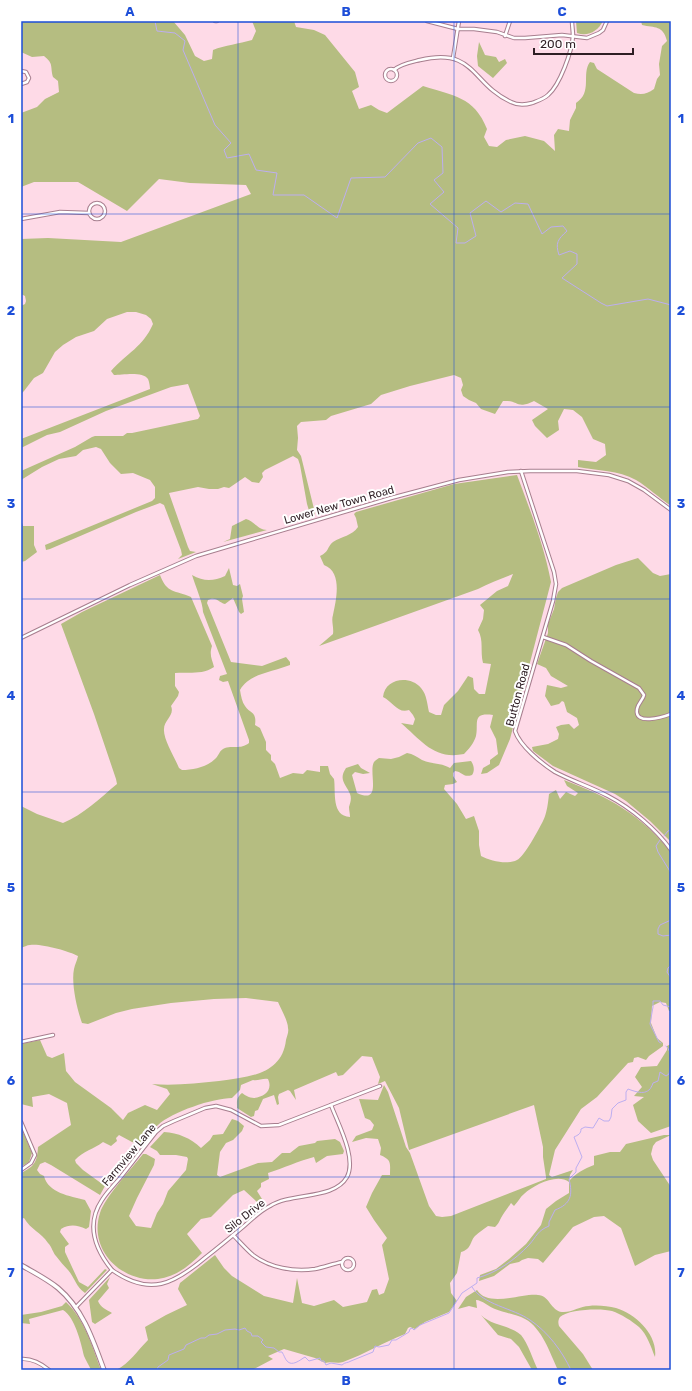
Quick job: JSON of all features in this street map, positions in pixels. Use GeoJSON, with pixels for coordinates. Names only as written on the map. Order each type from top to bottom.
{"type":"FeatureCollection","features":[{"type":"Feature","properties":{"kind":"street"},"geometry":{"type":"LineString","coordinates":[[428,21],[458,28],[497,32],[505,36],[525,38],[550,36],[573,36],[587,38],[594,36],[603,30],[607,21]]}},
{"type":"Feature","properties":{"kind":"street"},"geometry":{"type":"LineString","coordinates":[[453,58],[459,21]]}},
{"type":"Feature","properties":{"kind":"street"},"geometry":{"type":"LineString","coordinates":[[505,36],[510,21]]}},
{"type":"Feature","properties":{"kind":"street"},"geometry":{"type":"LineString","coordinates":[[394,70],[397,76],[396,79],[392,82],[386,80],[384,75],[386,71],[391,69],[394,70],[398,66],[435,57],[453,58],[469,67],[502,97],[513,103],[527,104],[542,99],[553,89],[568,59],[573,36],[572,21]]}},
{"type":"Feature","properties":{"kind":"street"},"geometry":{"type":"LineString","coordinates":[[21,71],[26,72],[29,78],[27,82],[21,84]]}},
{"type":"Feature","properties":{"kind":"street"},"geometry":{"type":"LineString","coordinates":[[21,219],[60,212],[89,213],[92,217],[97,219],[102,217],[104,210],[102,205],[96,203],[90,207],[89,213]]}},
{"type":"Feature","properties":{"kind":"street","name":"Lower New Town Road"},"geometry":{"type":"LineString","coordinates":[[21,638],[172,566],[219,548],[442,484],[483,476],[520,472],[552,470],[577,471],[615,477],[628,481],[644,490],[671,510]]}},
{"type":"Feature","properties":{"kind":"street","name":"Button Road"},"geometry":{"type":"LineString","coordinates":[[520,472],[554,572],[556,584],[543,637],[515,731],[517,737],[521,743],[547,767],[625,805],[662,838],[671,850]]}},
{"type":"Feature","properties":{"kind":"street"},"geometry":{"type":"LineString","coordinates":[[543,637],[566,645],[639,688],[644,694],[637,706],[638,716],[643,719],[648,719],[661,718],[671,714]]}},
{"type":"Feature","properties":{"kind":"street"},"geometry":{"type":"LineString","coordinates":[[21,1042],[53,1035]]}},
{"type":"Feature","properties":{"kind":"street","name":"Farmview Lane"},"geometry":{"type":"LineString","coordinates":[[112,1270],[104,1259],[96,1243],[93,1231],[94,1217],[102,1200],[160,1129],[174,1121],[211,1107],[226,1108],[256,1124],[266,1126],[279,1125],[380,1086]]}},
{"type":"Feature","properties":{"kind":"street","name":"Silo Drive"},"geometry":{"type":"LineString","coordinates":[[112,1270],[125,1278],[141,1283],[155,1284],[168,1282],[182,1277],[265,1209],[276,1202],[331,1190],[343,1182],[348,1174],[350,1159],[331,1105]]}},
{"type":"Feature","properties":{"kind":"street"},"geometry":{"type":"LineString","coordinates":[[21,1122],[35,1155],[31,1163],[21,1170]]}},
{"type":"Feature","properties":{"kind":"street"},"geometry":{"type":"LineString","coordinates":[[233,1235],[253,1255],[280,1267],[307,1270],[342,1262],[349,1258],[354,1262],[354,1266],[352,1269],[346,1270],[343,1268],[342,1262]]}},
{"type":"Feature","properties":{"kind":"street"},"geometry":{"type":"LineString","coordinates":[[21,1264],[57,1287],[71,1301],[84,1320],[104,1370]]}},
{"type":"Feature","properties":{"kind":"street"},"geometry":{"type":"LineString","coordinates":[[76,1308],[112,1270]]}},
{"type":"Feature","properties":{"kind":"street"},"geometry":{"type":"LineString","coordinates":[[21,1359],[25,1358],[37,1362],[49,1370]]}},
{"type":"Feature","properties":{"kind":"green space"},"geometry":{"type":"Polygon","coordinates":[[[21,21],[173,21],[185,35],[195,56],[204,61],[212,59],[213,50],[252,40],[256,31],[252,21],[294,21],[296,27],[314,30],[325,35],[355,72],[359,87],[352,91],[359,109],[371,105],[387,113],[423,86],[453,95],[469,104],[476,110],[487,129],[484,137],[489,146],[497,147],[506,140],[525,136],[544,141],[555,151],[554,135],[558,129],[569,131],[570,120],[576,108],[576,103],[581,99],[586,88],[586,72],[590,62],[594,63],[597,69],[634,93],[644,94],[649,92],[654,89],[660,75],[659,64],[662,46],[667,41],[661,30],[655,27],[642,25],[641,21],[671,21],[671,506],[636,480],[622,474],[578,467],[578,460],[596,462],[606,455],[605,444],[593,439],[582,417],[573,410],[564,409],[558,421],[559,430],[547,438],[535,426],[532,420],[548,409],[534,401],[528,404],[520,405],[503,401],[495,414],[481,409],[476,403],[463,396],[461,390],[463,385],[461,378],[454,375],[381,395],[371,404],[331,416],[326,420],[301,422],[297,426],[297,450],[301,456],[315,513],[314,517],[311,517],[307,504],[298,459],[293,456],[265,470],[262,473],[263,477],[259,483],[252,482],[245,477],[229,488],[224,487],[209,489],[198,487],[169,493],[188,547],[190,551],[196,552],[178,559],[182,555],[181,550],[164,505],[160,503],[46,550],[45,545],[152,501],[155,498],[155,487],[150,480],[133,473],[121,474],[110,463],[101,449],[96,447],[83,450],[76,456],[59,459],[42,467],[21,480],[21,471],[75,447],[95,436],[123,436],[127,433],[198,419],[200,416],[188,384],[171,387],[106,411],[60,432],[47,435],[21,448],[21,439],[150,389],[148,379],[142,375],[114,375],[111,371],[140,344],[153,324],[151,319],[146,315],[136,312],[127,312],[107,319],[94,331],[76,337],[63,345],[55,352],[43,373],[34,378],[21,394],[21,306],[25,304],[26,301],[25,296],[21,294],[21,239],[48,238],[121,242],[251,194],[246,185],[190,183],[159,179],[127,211],[78,182],[34,182],[21,187],[21,113],[37,107],[45,99],[59,92],[58,81],[53,77],[50,63],[47,59],[44,56],[32,57],[21,52],[21,21]]]}},
{"type":"Feature","properties":{"kind":"green space"},"geometry":{"type":"Polygon","coordinates":[[[576,21],[603,21],[598,28],[589,34],[581,34],[577,33],[576,21]]]}},
{"type":"Feature","properties":{"kind":"green space"},"geometry":{"type":"Polygon","coordinates":[[[479,42],[485,55],[496,57],[499,62],[505,59],[507,63],[493,78],[478,66],[477,56],[479,42]]]}},
{"type":"Feature","properties":{"kind":"green space"},"geometry":{"type":"Polygon","coordinates":[[[517,475],[541,541],[551,582],[510,739],[499,765],[487,773],[481,774],[483,768],[490,764],[490,760],[498,754],[496,739],[490,727],[493,715],[481,715],[479,717],[477,720],[477,732],[475,739],[464,754],[444,754],[429,748],[401,723],[413,725],[415,719],[409,710],[405,711],[399,709],[383,697],[388,686],[393,682],[399,680],[411,681],[423,691],[426,697],[429,712],[436,715],[441,715],[444,705],[458,691],[468,676],[473,678],[474,689],[479,694],[485,694],[491,664],[483,663],[482,659],[481,638],[478,630],[483,619],[484,610],[480,605],[497,591],[508,586],[513,574],[478,589],[319,646],[333,634],[332,617],[336,602],[337,587],[334,574],[324,565],[320,556],[325,553],[333,542],[356,530],[358,527],[354,514],[356,512],[454,484],[517,475]]]}},
{"type":"Feature","properties":{"kind":"green space"},"geometry":{"type":"Polygon","coordinates":[[[21,519],[23,526],[34,526],[34,545],[37,552],[25,561],[21,562],[21,519]]]}},
{"type":"Feature","properties":{"kind":"green space"},"geometry":{"type":"Polygon","coordinates":[[[246,519],[261,529],[267,530],[223,542],[230,539],[232,526],[246,519]]]}},
{"type":"Feature","properties":{"kind":"green space"},"geometry":{"type":"Polygon","coordinates":[[[638,558],[653,573],[660,576],[671,574],[671,842],[650,821],[626,801],[615,794],[553,766],[533,751],[532,747],[548,744],[558,739],[559,734],[556,727],[569,724],[574,729],[579,725],[577,718],[567,712],[564,702],[562,701],[559,704],[551,706],[545,696],[547,685],[561,688],[568,686],[551,676],[546,668],[537,664],[548,633],[548,624],[554,609],[558,592],[562,588],[616,565],[638,558]]]}},
{"type":"Feature","properties":{"kind":"green space"},"geometry":{"type":"Polygon","coordinates":[[[229,568],[233,585],[237,586],[240,584],[243,596],[244,612],[241,614],[239,612],[233,598],[225,604],[213,599],[208,600],[207,603],[231,662],[262,666],[286,657],[290,662],[290,665],[256,676],[244,684],[240,690],[244,704],[255,717],[255,725],[260,728],[266,742],[266,750],[271,755],[271,760],[275,764],[280,778],[293,773],[303,774],[307,770],[320,772],[320,766],[328,766],[330,774],[334,779],[337,808],[344,816],[350,817],[349,807],[351,796],[343,779],[346,768],[358,764],[361,768],[370,773],[363,774],[355,772],[352,775],[357,793],[365,796],[370,795],[372,791],[374,762],[379,758],[391,759],[407,753],[422,760],[444,765],[450,768],[454,763],[471,761],[474,768],[472,775],[467,776],[455,771],[453,776],[457,782],[445,785],[444,789],[457,804],[466,819],[474,816],[479,831],[481,856],[494,861],[504,862],[517,860],[520,858],[543,821],[549,794],[556,790],[560,799],[566,792],[575,796],[578,793],[567,786],[564,780],[595,793],[623,808],[648,827],[671,852],[671,1011],[669,1011],[666,1003],[660,1002],[652,1006],[651,1023],[657,1038],[663,1043],[663,1046],[646,1060],[638,1057],[634,1058],[633,1062],[628,1063],[597,1097],[581,1109],[555,1150],[549,1175],[552,1177],[573,1170],[569,1181],[580,1172],[594,1165],[594,1156],[610,1152],[620,1152],[626,1144],[664,1135],[671,1135],[656,1142],[653,1146],[651,1154],[653,1160],[671,1187],[671,1251],[655,1255],[635,1266],[621,1228],[604,1216],[594,1217],[573,1227],[543,1263],[538,1259],[528,1258],[510,1264],[494,1276],[479,1281],[480,1275],[496,1269],[526,1244],[541,1225],[546,1209],[569,1193],[569,1182],[552,1179],[539,1184],[528,1191],[514,1206],[511,1203],[495,1227],[488,1226],[473,1238],[465,1251],[461,1252],[457,1273],[450,1283],[451,1293],[457,1301],[449,1312],[425,1322],[415,1329],[410,1327],[405,1334],[351,1359],[341,1363],[325,1363],[315,1358],[284,1349],[268,1356],[273,1359],[252,1370],[116,1370],[129,1360],[148,1340],[145,1327],[187,1305],[178,1289],[180,1283],[215,1255],[232,1276],[264,1296],[293,1303],[297,1278],[302,1303],[314,1306],[334,1300],[343,1307],[367,1302],[372,1290],[377,1289],[379,1295],[384,1293],[389,1279],[382,1245],[387,1238],[366,1207],[382,1175],[390,1175],[390,1162],[380,1155],[381,1148],[378,1139],[366,1138],[352,1142],[356,1136],[372,1130],[374,1125],[370,1120],[365,1118],[359,1099],[378,1100],[384,1085],[388,1092],[406,1147],[410,1153],[429,1206],[436,1216],[451,1216],[546,1179],[543,1147],[534,1105],[409,1150],[399,1108],[385,1081],[378,1084],[380,1077],[372,1057],[362,1056],[343,1075],[338,1076],[336,1072],[294,1090],[296,1100],[288,1090],[279,1094],[279,1104],[277,1105],[274,1095],[263,1099],[258,1110],[255,1111],[254,1116],[251,1117],[237,1108],[238,1098],[242,1093],[254,1098],[262,1096],[269,1090],[268,1079],[253,1080],[241,1085],[240,1090],[232,1098],[214,1100],[173,1115],[156,1127],[141,1144],[132,1142],[119,1135],[116,1138],[117,1141],[111,1146],[103,1142],[81,1154],[75,1160],[83,1170],[105,1186],[100,1195],[51,1165],[45,1162],[40,1164],[37,1170],[44,1176],[46,1182],[50,1186],[60,1193],[85,1200],[91,1211],[89,1227],[86,1229],[77,1226],[64,1227],[60,1232],[69,1244],[65,1247],[65,1252],[79,1282],[88,1287],[105,1269],[107,1270],[85,1293],[55,1255],[51,1246],[45,1239],[24,1218],[21,1219],[21,1173],[32,1166],[36,1160],[38,1147],[71,1125],[67,1103],[49,1094],[32,1097],[33,1107],[21,1104],[21,1044],[40,1040],[47,1056],[52,1058],[64,1053],[66,1071],[75,1082],[111,1108],[123,1120],[128,1113],[145,1105],[157,1110],[170,1094],[167,1089],[152,1084],[169,1085],[241,1078],[262,1072],[271,1067],[278,1061],[283,1052],[288,1034],[288,1025],[278,1002],[246,998],[171,1003],[132,1009],[116,1013],[88,1024],[82,1023],[76,1003],[73,981],[74,969],[78,956],[40,945],[29,945],[21,948],[21,806],[37,814],[63,823],[84,811],[117,784],[94,714],[61,624],[82,612],[160,575],[169,588],[191,597],[212,646],[211,654],[214,667],[209,670],[195,673],[175,673],[175,686],[179,692],[171,706],[172,712],[164,726],[164,733],[179,768],[182,770],[200,768],[212,762],[223,749],[228,747],[240,747],[249,743],[228,681],[223,682],[219,680],[220,676],[227,674],[203,612],[192,575],[205,580],[213,580],[225,576],[229,568]]]}},
{"type":"Feature","properties":{"kind":"green space"},"geometry":{"type":"Polygon","coordinates":[[[671,1044],[671,1126],[651,1133],[638,1121],[633,1105],[644,1097],[634,1096],[642,1087],[635,1077],[641,1067],[657,1066],[667,1050],[667,1046],[671,1044]]]}},
{"type":"Feature","properties":{"kind":"green space"},"geometry":{"type":"Polygon","coordinates":[[[232,1119],[238,1121],[244,1126],[242,1131],[233,1140],[226,1143],[220,1152],[217,1175],[220,1177],[258,1163],[272,1162],[282,1153],[290,1153],[299,1146],[315,1143],[317,1141],[335,1139],[340,1142],[344,1151],[343,1154],[327,1156],[316,1163],[314,1157],[268,1173],[269,1179],[261,1183],[261,1187],[257,1191],[262,1199],[257,1202],[244,1190],[233,1195],[211,1217],[201,1219],[187,1234],[202,1253],[188,1266],[177,1273],[165,1278],[145,1279],[132,1276],[121,1270],[111,1261],[104,1251],[99,1239],[98,1227],[100,1213],[107,1199],[143,1154],[155,1159],[154,1165],[129,1216],[136,1226],[151,1228],[168,1191],[186,1170],[188,1159],[187,1157],[176,1155],[160,1155],[157,1151],[150,1147],[164,1132],[184,1137],[193,1141],[201,1148],[213,1135],[223,1134],[232,1119]]]}},
{"type":"Feature","properties":{"kind":"green space"},"geometry":{"type":"Polygon","coordinates":[[[21,1127],[32,1153],[29,1162],[21,1167],[21,1127]]]}},
{"type":"Feature","properties":{"kind":"green space"},"geometry":{"type":"Polygon","coordinates":[[[110,1277],[107,1284],[109,1288],[98,1301],[102,1307],[112,1313],[95,1324],[92,1322],[89,1300],[110,1277]]]}},
{"type":"Feature","properties":{"kind":"green space"},"geometry":{"type":"Polygon","coordinates":[[[477,1290],[482,1295],[497,1299],[531,1295],[542,1296],[548,1300],[555,1309],[562,1312],[586,1306],[602,1306],[624,1311],[638,1320],[649,1333],[655,1349],[655,1357],[644,1333],[633,1322],[615,1312],[607,1310],[593,1309],[577,1311],[564,1314],[560,1317],[559,1326],[583,1354],[593,1370],[558,1370],[541,1335],[531,1323],[525,1319],[502,1312],[478,1300],[476,1300],[477,1308],[469,1306],[458,1309],[466,1297],[477,1290]]]}},
{"type":"Feature","properties":{"kind":"green space"},"geometry":{"type":"Polygon","coordinates":[[[66,1302],[73,1309],[83,1325],[101,1370],[91,1370],[84,1356],[74,1324],[71,1318],[63,1310],[29,1319],[30,1324],[21,1323],[21,1315],[41,1312],[62,1306],[66,1302]]]}},
{"type":"Feature","properties":{"kind":"green space"},"geometry":{"type":"Polygon","coordinates":[[[481,1315],[485,1319],[512,1329],[521,1335],[524,1338],[538,1370],[532,1370],[519,1347],[511,1339],[498,1335],[481,1315]]]}},
{"type":"Feature","properties":{"kind":"waterway"},"geometry":{"type":"LineString","coordinates":[[155,21],[157,31],[175,33],[185,41],[183,50],[215,125],[231,143],[224,150],[227,158],[249,154],[256,170],[277,173],[273,195],[304,195],[337,218],[351,178],[385,177],[418,143],[431,138],[442,147],[443,173],[434,180],[444,192],[430,204],[458,228],[456,243],[465,243],[476,236],[470,213],[486,201],[501,212],[515,203],[528,204],[542,234],[551,227],[563,226],[567,231],[561,236],[557,244],[559,255],[570,251],[577,254],[577,264],[562,278],[607,306],[648,299],[671,305]]}},
{"type":"Feature","properties":{"kind":"waterway"},"geometry":{"type":"LineString","coordinates":[[664,836],[671,830]]}},
{"type":"Feature","properties":{"kind":"waterway"},"geometry":{"type":"LineString","coordinates":[[660,840],[656,846],[671,873]]}},
{"type":"Feature","properties":{"kind":"waterway"},"geometry":{"type":"LineString","coordinates":[[671,920],[660,925],[658,929],[658,934],[663,936],[671,935]]}},
{"type":"Feature","properties":{"kind":"waterway"},"geometry":{"type":"LineString","coordinates":[[671,965],[667,972],[671,978]]}},
{"type":"Feature","properties":{"kind":"waterway"},"geometry":{"type":"LineString","coordinates":[[661,1043],[659,1042],[650,1024],[653,1001],[660,1001],[663,1005],[671,1007]]}},
{"type":"Feature","properties":{"kind":"waterway"},"geometry":{"type":"LineString","coordinates":[[157,1370],[158,1367],[168,1360],[169,1355],[184,1349],[186,1345],[225,1330],[239,1330],[245,1328],[251,1333],[252,1336],[258,1336],[263,1340],[261,1342],[266,1347],[274,1348],[279,1352],[282,1352],[289,1363],[296,1362],[305,1357],[309,1361],[320,1358],[326,1365],[331,1363],[342,1365],[373,1352],[375,1346],[379,1347],[389,1345],[392,1340],[396,1340],[409,1332],[412,1328],[414,1330],[420,1325],[449,1313],[462,1293],[477,1283],[477,1278],[491,1273],[518,1256],[540,1232],[549,1226],[549,1222],[555,1210],[568,1202],[570,1198],[571,1190],[569,1179],[576,1172],[576,1168],[582,1157],[574,1137],[579,1134],[581,1129],[585,1127],[593,1128],[599,1118],[604,1121],[609,1121],[612,1109],[618,1103],[626,1100],[626,1092],[628,1089],[636,1092],[646,1092],[653,1083],[658,1081],[660,1072],[666,1076],[669,1074],[671,1055],[666,1046]]}},
{"type":"Feature","properties":{"kind":"waterway"},"geometry":{"type":"LineString","coordinates":[[472,1287],[483,1298],[523,1316],[543,1330],[554,1342],[571,1370]]}}]}
